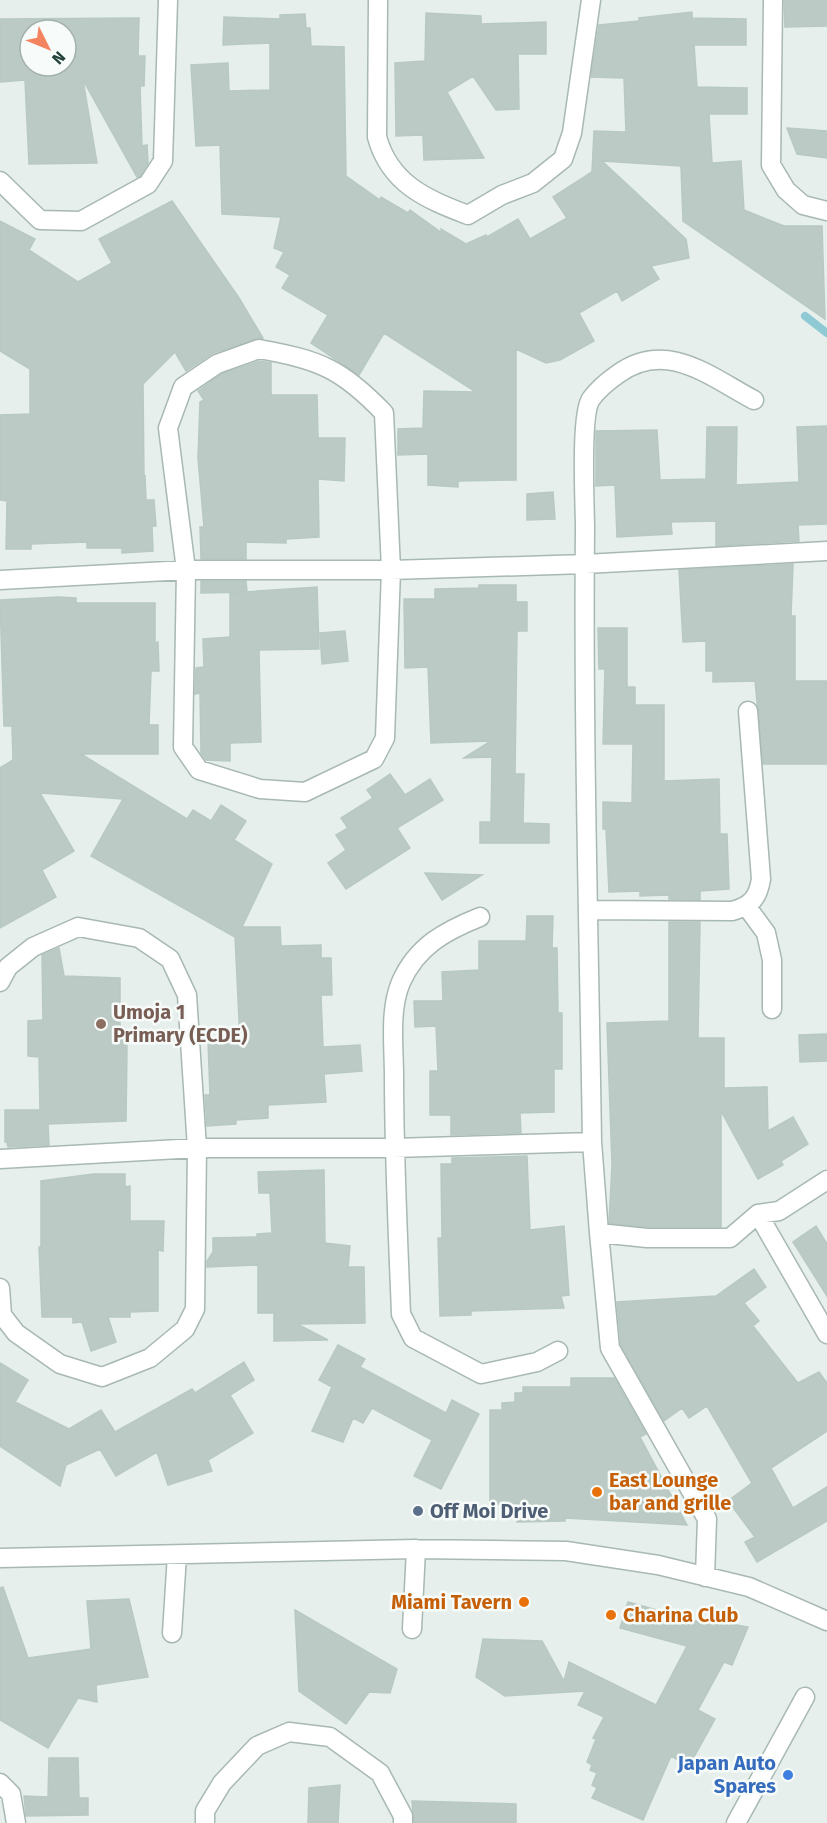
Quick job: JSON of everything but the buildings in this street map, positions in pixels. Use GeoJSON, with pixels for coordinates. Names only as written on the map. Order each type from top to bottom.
{"type":"FeatureCollection","features":[{"type":"Feature","properties":{"kind":"street"},"geometry":{"type":"LineString","coordinates":[[0,181],[40,220],[81,221],[148,184],[163,162],[168,0]]}},
{"type":"Feature","properties":{"kind":"street"},"geometry":{"type":"LineString","coordinates":[[378,0],[377,137],[382,158],[422,197],[468,215],[502,195],[533,183],[563,159],[572,133],[591,0]]}},
{"type":"Feature","properties":{"kind":"street"},"geometry":{"type":"LineString","coordinates":[[773,0],[771,165],[786,190],[803,205],[827,211]]}},
{"type":"Feature","properties":{"kind":"street"},"geometry":{"type":"LineString","coordinates":[[259,349],[306,358],[334,369],[362,390],[384,412],[391,570],[385,738],[374,759],[305,792],[260,789],[199,770],[183,747],[186,570],[168,428],[183,387],[217,364],[259,349]]}},
{"type":"Feature","properties":{"kind":"street"},"geometry":{"type":"LineString","coordinates":[[705,1576],[707,1519],[610,1348],[592,1142],[585,564],[586,425],[589,402],[604,384],[631,365],[662,357],[693,367],[754,400]]}},
{"type":"Feature","properties":{"kind":"street"},"geometry":{"type":"LineString","coordinates":[[0,580],[186,570],[391,570],[585,564],[827,551]]}},
{"type":"Feature","properties":{"kind":"street"},"geometry":{"type":"LineString","coordinates":[[589,910],[732,911],[747,907],[759,894],[761,879],[748,711]]}},
{"type":"Feature","properties":{"kind":"street"},"geometry":{"type":"LineString","coordinates":[[747,907],[766,933],[772,960],[772,1009]]}},
{"type":"Feature","properties":{"kind":"street"},"geometry":{"type":"LineString","coordinates":[[480,917],[446,931],[419,954],[401,981],[394,1008],[394,1148],[401,1314],[413,1338],[481,1374],[537,1362],[558,1351]]}},
{"type":"Feature","properties":{"kind":"street"},"geometry":{"type":"LineString","coordinates":[[0,982],[8,967],[33,947],[78,927],[139,938],[170,959],[187,995],[197,1148],[195,1309],[185,1329],[150,1358],[102,1377],[60,1364],[16,1333],[2,1315],[0,1288]]}},
{"type":"Feature","properties":{"kind":"street"},"geometry":{"type":"LineString","coordinates":[[0,1158],[197,1148],[394,1148],[592,1142]]}},
{"type":"Feature","properties":{"kind":"street"},"geometry":{"type":"LineString","coordinates":[[599,1233],[647,1238],[730,1238],[758,1214],[779,1211],[827,1180]]}},
{"type":"Feature","properties":{"kind":"street"},"geometry":{"type":"LineString","coordinates":[[758,1214],[827,1334]]}},
{"type":"Feature","properties":{"kind":"street"},"geometry":{"type":"LineString","coordinates":[[412,1629],[416,1550]]}},
{"type":"Feature","properties":{"kind":"street"},"geometry":{"type":"LineString","coordinates":[[0,1558],[416,1550],[566,1551],[658,1565],[749,1587],[827,1621]]}},
{"type":"Feature","properties":{"kind":"street"},"geometry":{"type":"LineString","coordinates":[[172,1633],[177,1555]]}},
{"type":"Feature","properties":{"kind":"street"},"geometry":{"type":"LineString","coordinates":[[736,1823],[805,1698]]}},
{"type":"Feature","properties":{"kind":"street"},"geometry":{"type":"LineString","coordinates":[[206,1823],[205,1811],[222,1783],[257,1746],[289,1732],[330,1737],[380,1773],[403,1816],[403,1823]]}},
{"type":"Feature","properties":{"kind":"street"},"geometry":{"type":"LineString","coordinates":[[0,1783],[11,1794],[16,1823]]}},
{"type":"Feature","properties":{"kind":"waterway"},"geometry":{"type":"LineString","coordinates":[[805,316],[827,333]]}},
{"type":"Feature","properties":{"kind":"place","name":"Umoja 1 Primary (ECDE)"},"geometry":{"type":"Point","coordinates":[101,1024]}},
{"type":"Feature","properties":{"kind":"place","name":"East Lounge bar and grille"},"geometry":{"type":"Point","coordinates":[597,1492]}},
{"type":"Feature","properties":{"kind":"place","name":"Off Moi Drive"},"geometry":{"type":"Point","coordinates":[418,1511]}},
{"type":"Feature","properties":{"kind":"place","name":"Miami Tavern"},"geometry":{"type":"Point","coordinates":[524,1602]}},
{"type":"Feature","properties":{"kind":"place","name":"Charina Club"},"geometry":{"type":"Point","coordinates":[611,1615]}},
{"type":"Feature","properties":{"kind":"place","name":"Japan Auto Spares"},"geometry":{"type":"Point","coordinates":[788,1775]}}]}
